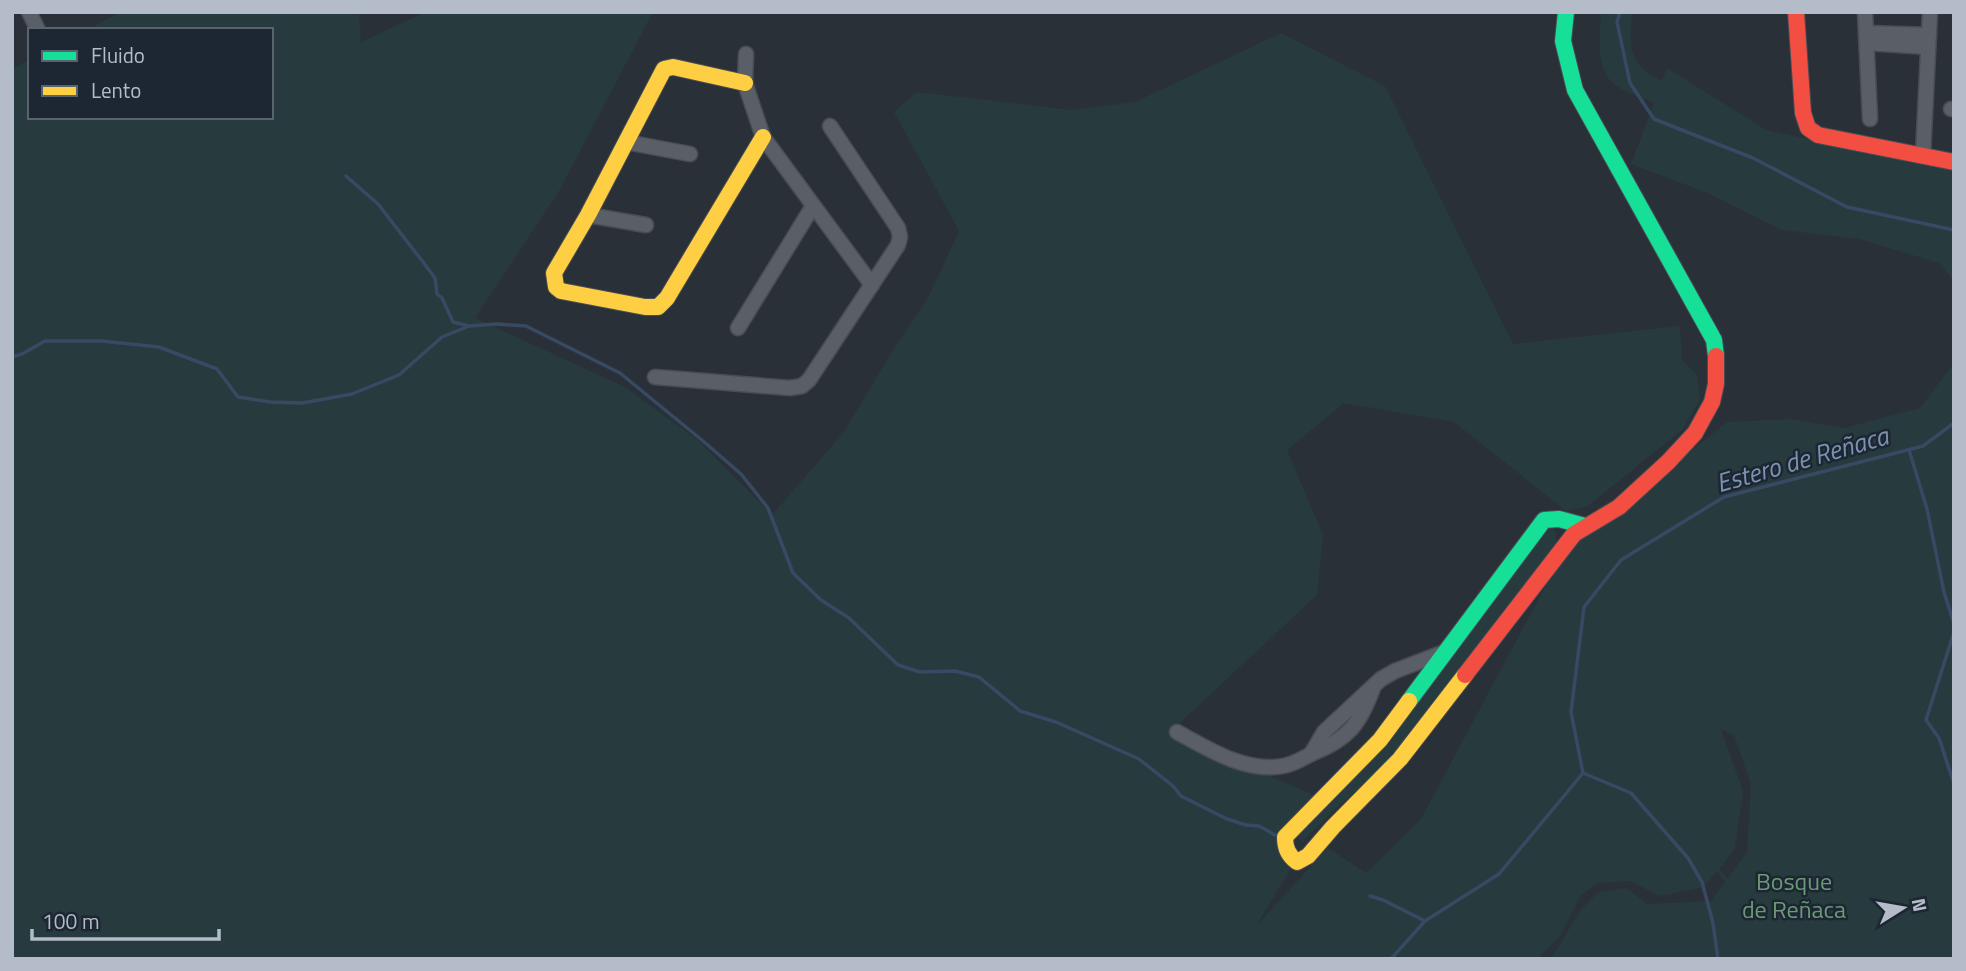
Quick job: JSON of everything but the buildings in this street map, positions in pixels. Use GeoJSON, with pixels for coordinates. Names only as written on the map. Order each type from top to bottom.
{"type":"FeatureCollection","features":[{"type":"Feature","properties":{"kind":"street"},"geometry":{"type":"LineString","coordinates":[[29,12],[37,28]]}},
{"type":"Feature","properties":{"kind":"street"},"geometry":{"type":"LineString","coordinates":[[1566,12],[1564,45],[1575,90],[1714,340],[1717,356],[1713,402],[1705,421],[1688,444],[1606,516],[1574,534],[1400,759],[1308,856],[1297,862],[1289,857],[1285,849],[1285,837],[1380,740],[1545,520],[1556,518],[1569,524],[1585,526]]}},
{"type":"Feature","properties":{"kind":"street"},"geometry":{"type":"LineString","coordinates":[[1796,12],[1803,113],[1808,128],[1818,135],[1954,162]]}},
{"type":"Feature","properties":{"kind":"street"},"geometry":{"type":"LineString","coordinates":[[1866,12],[1870,119]]}},
{"type":"Feature","properties":{"kind":"street"},"geometry":{"type":"LineString","coordinates":[[1923,155],[1930,12]]}},
{"type":"Feature","properties":{"kind":"street"},"geometry":{"type":"LineString","coordinates":[[1866,38],[1929,41]]}},
{"type":"Feature","properties":{"kind":"street"},"geometry":{"type":"LineString","coordinates":[[746,54],[745,82],[763,137],[872,285]]}},
{"type":"Feature","properties":{"kind":"street"},"geometry":{"type":"LineString","coordinates":[[745,82],[667,68],[662,72],[588,215],[554,274],[556,287],[573,293],[645,307],[658,307],[667,299],[763,137]]}},
{"type":"Feature","properties":{"kind":"street"},"geometry":{"type":"LineString","coordinates":[[654,377],[790,388],[802,386],[809,380],[900,241],[900,232],[830,126]]}},
{"type":"Feature","properties":{"kind":"street"},"geometry":{"type":"LineString","coordinates":[[626,142],[690,154]]}},
{"type":"Feature","properties":{"kind":"street"},"geometry":{"type":"LineString","coordinates":[[738,328],[813,206]]}},
{"type":"Feature","properties":{"kind":"street"},"geometry":{"type":"LineString","coordinates":[[588,215],[646,225]]}},
{"type":"Feature","properties":{"kind":"street"},"geometry":{"type":"LineString","coordinates":[[1556,518],[1561,528],[1563,547]]}},
{"type":"Feature","properties":{"kind":"street"},"geometry":{"type":"LineString","coordinates":[[1177,732],[1246,765],[1283,766],[1311,754],[1324,732],[1338,717],[1388,674],[1443,653]]}},
{"type":"Feature","properties":{"kind":"street"},"geometry":{"type":"LineString","coordinates":[[1406,666],[1412,676],[1415,693]]}},
{"type":"Feature","properties":{"kind":"green space","name":"Bosque de Reñaca"},"geometry":{"type":"Polygon","coordinates":[[[120,12],[359,12],[361,42],[425,12],[653,12],[559,191],[475,318],[625,387],[699,441],[772,515],[843,433],[928,298],[959,231],[894,112],[917,92],[1071,110],[1135,102],[1281,33],[1385,86],[1513,344],[1680,326],[1682,360],[1697,375],[1700,400],[1682,430],[1588,506],[1566,511],[1454,422],[1344,403],[1287,450],[1323,535],[1317,595],[1168,734],[1317,796],[1278,844],[1290,870],[1256,926],[1328,848],[1366,873],[1421,819],[1562,555],[1727,422],[1789,419],[1844,428],[1920,408],[1954,363],[1954,959],[1551,959],[1580,911],[1599,892],[1627,888],[1647,904],[1711,901],[1725,882],[1717,871],[1704,887],[1659,896],[1631,881],[1597,883],[1581,895],[1559,938],[1537,959],[12,959],[12,69],[28,61],[28,119],[273,119],[273,28],[91,28],[120,12]],[[1721,730],[1743,791],[1735,848],[1719,869],[1727,879],[1747,852],[1751,784],[1734,735],[1721,730]]]}},
{"type":"Feature","properties":{"kind":"green space"},"geometry":{"type":"Polygon","coordinates":[[[1601,12],[1632,12],[1631,45],[1642,68],[1662,81],[1667,68],[1766,130],[1954,171],[1954,281],[1939,263],[1859,239],[1782,230],[1710,194],[1631,164],[1654,103],[1622,90],[1607,77],[1600,50],[1601,12]]]}},
{"type":"Feature","properties":{"kind":"green space"},"geometry":{"type":"Polygon","coordinates":[[[1551,527],[1556,533],[1556,543],[1396,756],[1303,841],[1299,839],[1298,834],[1551,527]]]}},
{"type":"Feature","properties":{"kind":"waterway","name":"Estero de Reñaca"},"geometry":{"type":"LineString","coordinates":[[1620,12],[1617,22],[1630,83],[1654,119],[1753,158],[1847,207],[1954,230]]}},
{"type":"Feature","properties":{"kind":"waterway"},"geometry":{"type":"LineString","coordinates":[[346,176],[378,204],[435,278],[437,294],[442,298],[453,322],[469,326]]}},
{"type":"Feature","properties":{"kind":"waterway"},"geometry":{"type":"LineString","coordinates":[[12,357],[45,341],[101,341],[159,347],[217,369],[238,397],[302,403],[352,394],[399,375],[442,337],[469,326],[526,326],[620,373],[741,474],[768,508],[793,573],[821,600],[849,618],[898,665],[920,672],[955,671],[979,677],[1020,711],[1056,722],[1139,759],[1173,786],[1181,796],[1227,819],[1259,826],[1275,835]]}},
{"type":"Feature","properties":{"kind":"waterway","name":"Estero de Reñaca"},"geometry":{"type":"LineString","coordinates":[[1391,959],[1425,921],[1499,874],[1583,773],[1571,712],[1584,607],[1621,560],[1724,497],[1923,446],[1954,423]]}},
{"type":"Feature","properties":{"kind":"waterway"},"geometry":{"type":"LineString","coordinates":[[1909,450],[1927,509],[1944,592],[1954,624]]}},
{"type":"Feature","properties":{"kind":"waterway"},"geometry":{"type":"LineString","coordinates":[[1954,632],[1926,720],[1939,738],[1954,784]]}},
{"type":"Feature","properties":{"kind":"waterway"},"geometry":{"type":"LineString","coordinates":[[1583,773],[1631,793],[1688,858],[1702,882],[1713,923],[1718,959]]}},
{"type":"Feature","properties":{"kind":"waterway"},"geometry":{"type":"LineString","coordinates":[[1370,896],[1425,921]]}},
{"type":"Feature","properties":{"kind":"traffic: fast"},"geometry":{"type":"LineString","coordinates":[[1566,12],[1563,41],[1575,90],[1714,340],[1716,356]]}},
{"type":"Feature","properties":{"kind":"traffic: fast"},"geometry":{"type":"LineString","coordinates":[[1409,701],[1544,520],[1559,519],[1585,526]]}},
{"type":"Feature","properties":{"kind":"traffic: slow"},"geometry":{"type":"LineString","coordinates":[[745,83],[673,67],[664,69],[588,215],[554,273],[556,287],[561,291],[645,307],[658,307],[667,298],[763,137]]}},
{"type":"Feature","properties":{"kind":"traffic: slow"},"geometry":{"type":"LineString","coordinates":[[1409,701],[1380,740],[1285,837],[1288,851],[1297,862],[1308,856],[1400,759],[1465,675]]}},
{"type":"Feature","properties":{"kind":"traffic: jam"},"geometry":{"type":"LineString","coordinates":[[1796,12],[1803,113],[1808,128],[1818,135],[1954,162]]}},
{"type":"Feature","properties":{"kind":"traffic: jam"},"geometry":{"type":"LineString","coordinates":[[1465,675],[1574,534],[1619,507],[1695,433],[1712,402],[1716,384],[1716,356]]}}]}
